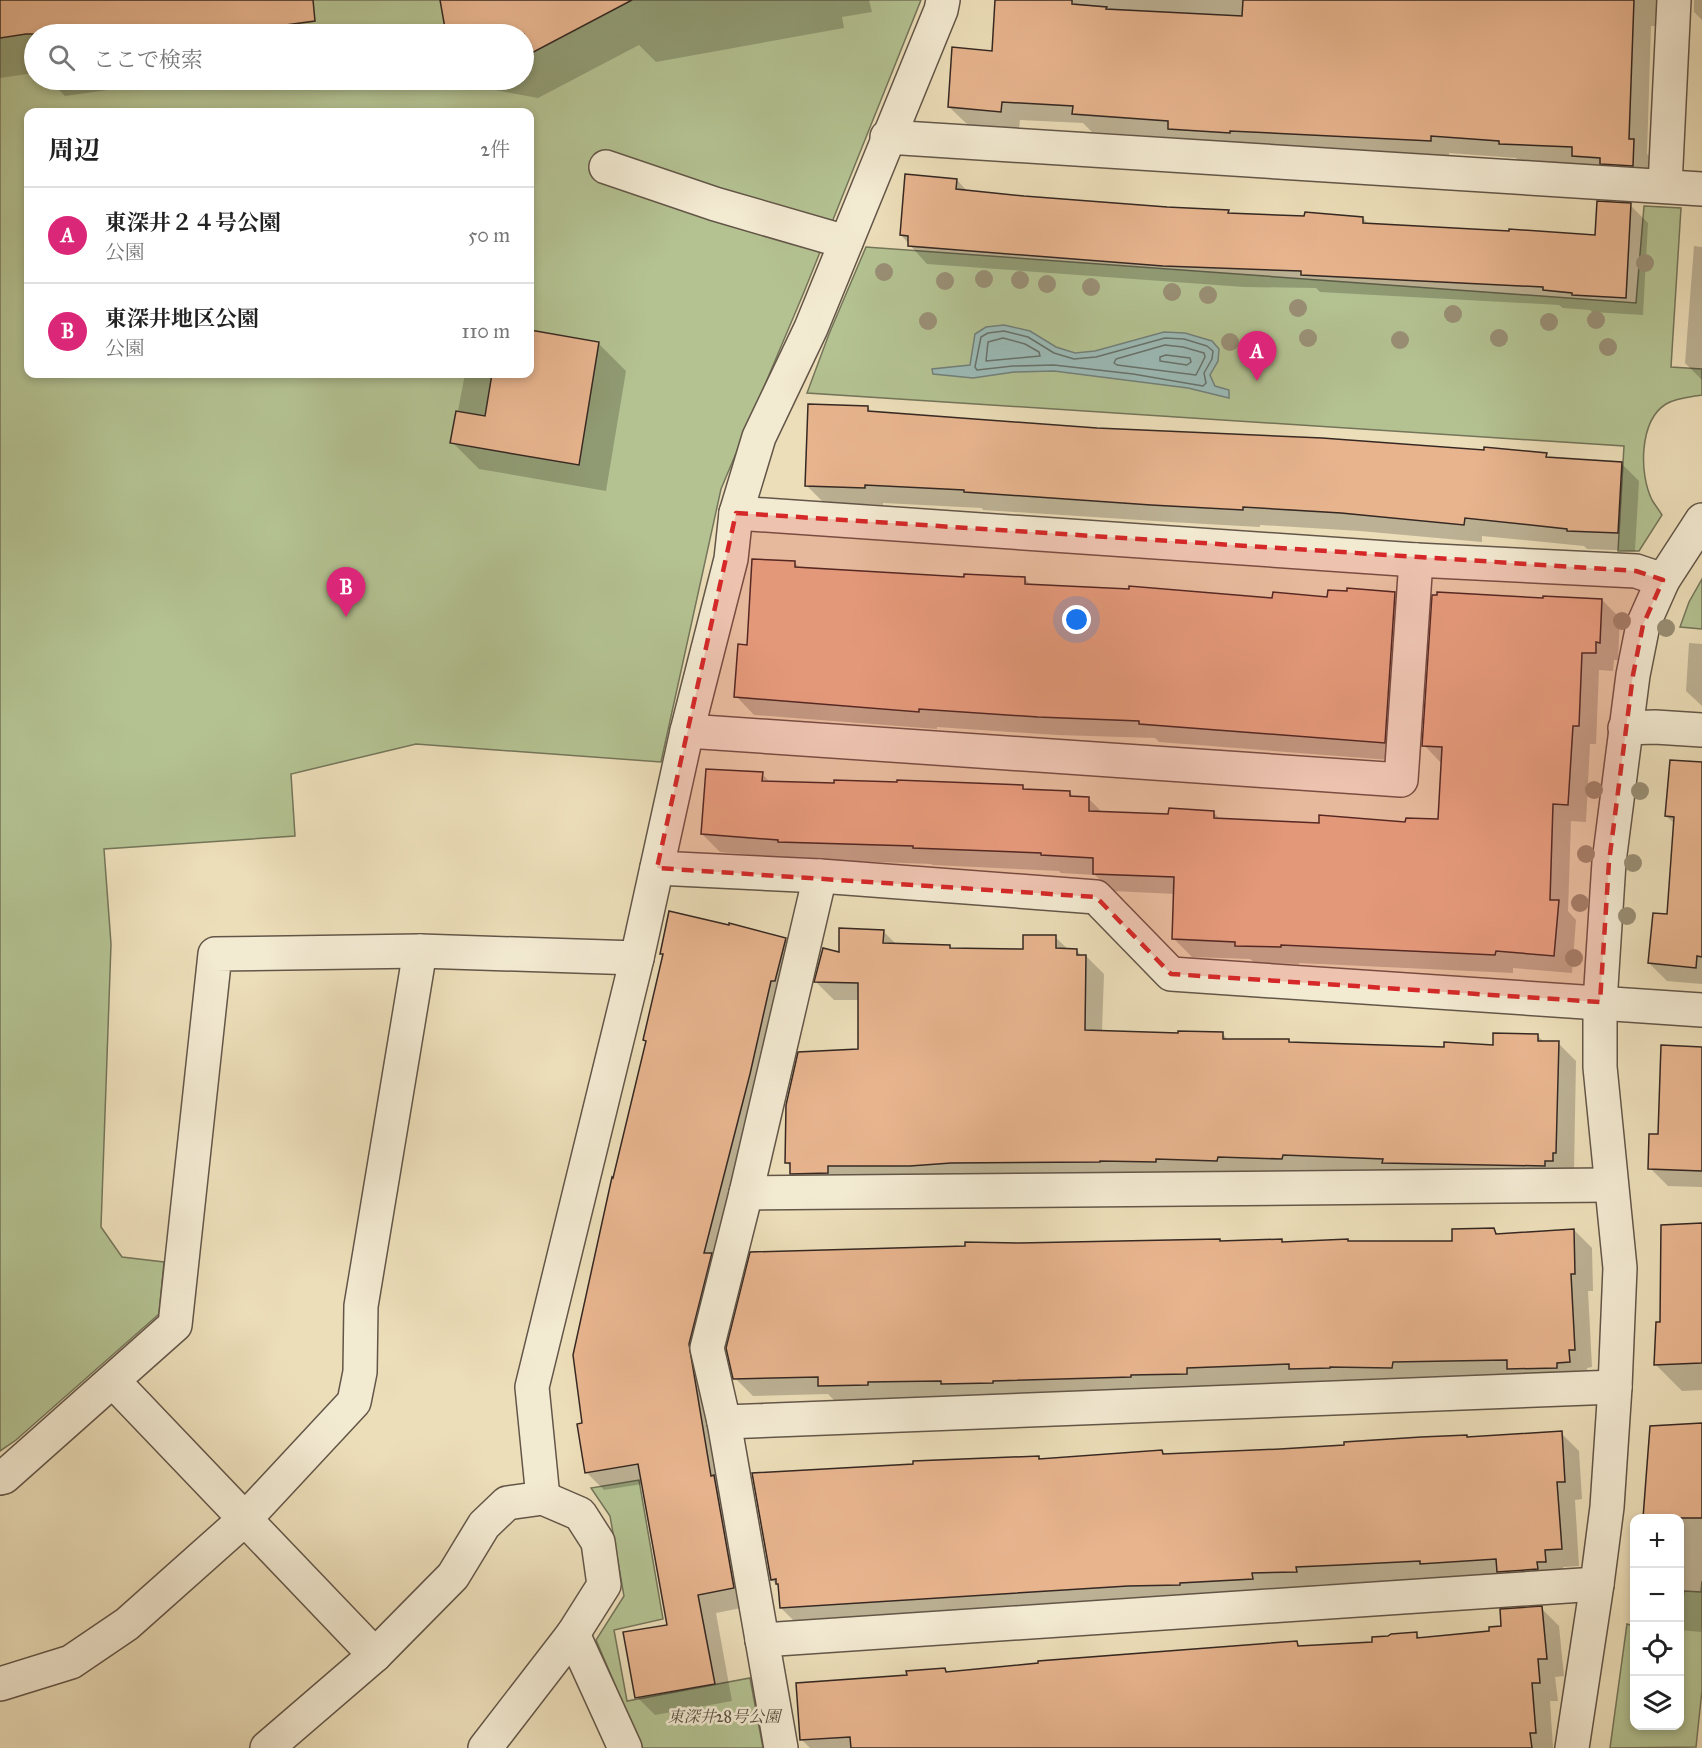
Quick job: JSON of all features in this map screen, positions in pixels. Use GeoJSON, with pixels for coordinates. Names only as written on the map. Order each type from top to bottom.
{"type":"FeatureCollection","features":[{"type":"Feature","properties":{"kind":"street"},"geometry":{"type":"LineString","coordinates":[[543,1498],[532,1387],[637,958],[687,731],[731,559],[736,513],[759,436],[811,328],[887,137],[941,10],[943,0]]}},
{"type":"Feature","properties":{"kind":"street"},"geometry":{"type":"LineString","coordinates":[[1665,186],[1674,0]]}},
{"type":"Feature","properties":{"kind":"street"},"geometry":{"type":"LineString","coordinates":[[887,137],[1702,189]]}},
{"type":"Feature","properties":{"kind":"street"},"geometry":{"type":"LineString","coordinates":[[606,168],[715,204],[846,242]]}},
{"type":"Feature","properties":{"kind":"street"},"geometry":{"type":"LineString","coordinates":[[736,513],[1416,560],[1636,571],[1663,580]]}},
{"type":"Feature","properties":{"kind":"street"},"geometry":{"type":"LineString","coordinates":[[1572,1748],[1598,1584],[1607,1506],[1620,1268],[1600,1067],[1600,1002],[1609,862],[1625,728],[1643,625],[1663,580],[1702,520]]}},
{"type":"Feature","properties":{"kind":"street"},"geometry":{"type":"LineString","coordinates":[[687,731],[1401,780],[1416,560]]}},
{"type":"Feature","properties":{"kind":"street"},"geometry":{"type":"LineString","coordinates":[[1625,728],[1702,730]]}},
{"type":"Feature","properties":{"kind":"street"},"geometry":{"type":"LineString","coordinates":[[657,868],[820,876],[1096,897],[1171,974],[1702,1010]]}},
{"type":"Feature","properties":{"kind":"street"},"geometry":{"type":"LineString","coordinates":[[781,1748],[724,1422],[707,1348],[746,1193],[820,876]]}},
{"type":"Feature","properties":{"kind":"street"},"geometry":{"type":"LineString","coordinates":[[0,1478],[4,1477],[114,1382],[175,1326],[215,954],[420,951],[637,958]]}},
{"type":"Feature","properties":{"kind":"street"},"geometry":{"type":"LineString","coordinates":[[0,1684],[72,1662],[127,1624],[246,1518],[354,1402],[360,1372],[362,1306],[420,951]]}},
{"type":"Feature","properties":{"kind":"street"},"geometry":{"type":"LineString","coordinates":[[746,1193],[1611,1185]]}},
{"type":"Feature","properties":{"kind":"street"},"geometry":{"type":"LineString","coordinates":[[114,1382],[375,1655]]}},
{"type":"Feature","properties":{"kind":"street"},"geometry":{"type":"LineString","coordinates":[[724,1422],[1615,1387]]}},
{"type":"Feature","properties":{"kind":"street"},"geometry":{"type":"LineString","coordinates":[[267,1748],[375,1655],[453,1576],[484,1525],[507,1503],[543,1498],[580,1514],[598,1542],[604,1585],[573,1634],[485,1748]]}},
{"type":"Feature","properties":{"kind":"street"},"geometry":{"type":"LineString","coordinates":[[762,1640],[1598,1584]]}},
{"type":"Feature","properties":{"kind":"street"},"geometry":{"type":"LineString","coordinates":[[573,1634],[625,1748]]}},
{"type":"Feature","properties":{"kind":"highlighted area"},"geometry":{"type":"Polygon","coordinates":[[[736,513],[1636,571],[1663,580],[1643,625],[1633,675],[1609,862],[1600,1002],[1171,974],[1096,897],[657,868],[736,513]]]}},
{"type":"Feature","properties":{"kind":"green space"},"geometry":{"type":"Polygon","coordinates":[[[0,0],[921,0],[804,292],[721,489],[661,762],[416,744],[291,774],[295,836],[104,849],[111,944],[101,1227],[122,1257],[164,1262],[159,1314],[16,1440],[0,1451],[0,0]]]}},
{"type":"Feature","properties":{"kind":"green space"},"geometry":{"type":"Polygon","coordinates":[[[1644,206],[1681,208],[1671,367],[1702,369],[1702,395],[1666,404],[1657,412],[1646,435],[1645,476],[1652,500],[1662,515],[1639,551],[1618,551],[1624,446],[807,393],[866,247],[1636,303],[1644,206]]]}},
{"type":"Feature","properties":{"kind":"green space"},"geometry":{"type":"Polygon","coordinates":[[[1702,579],[1702,629],[1680,627],[1689,602],[1702,579]]]}},
{"type":"Feature","properties":{"kind":"green space","name":"東深井28号公園"},"geometry":{"type":"Polygon","coordinates":[[[639,1480],[663,1619],[614,1630],[627,1701],[750,1678],[763,1748],[642,1748],[596,1640],[624,1596],[610,1516],[591,1488],[639,1480]]]}},
{"type":"Feature","properties":{"kind":"green space"},"geometry":{"type":"Polygon","coordinates":[[[1702,1581],[1702,1690],[1696,1747],[1610,1748],[1627,1624],[1630,1625],[1630,1730],[1684,1730],[1684,1591],[1701,1592],[1702,1581]]]}},
{"type":"Feature","properties":{"kind":"water"},"geometry":{"type":"Polygon","coordinates":[[[1004,325],[1030,331],[1056,347],[1075,353],[1095,351],[1164,332],[1185,333],[1212,341],[1219,349],[1218,361],[1210,375],[1215,386],[1229,390],[1229,398],[1188,388],[1054,371],[1014,372],[973,378],[933,374],[932,369],[970,365],[975,334],[986,327],[1004,325]]]}},
{"type":"Feature","properties":{"kind":"building"},"geometry":{"type":"Polygon","coordinates":[[[0,0],[313,0],[315,21],[293,24],[24,24],[24,34],[0,38],[0,0]]]}},
{"type":"Feature","properties":{"kind":"building"},"geometry":{"type":"Polygon","coordinates":[[[440,0],[632,0],[534,52],[534,24],[444,24],[440,0]]]}},
{"type":"Feature","properties":{"kind":"building"},"geometry":{"type":"Polygon","coordinates":[[[995,0],[1072,0],[1072,4],[1107,7],[1106,9],[1242,16],[1243,0],[1634,0],[1629,139],[1634,139],[1633,166],[1600,164],[1600,158],[1572,156],[1572,147],[1499,144],[1499,141],[1431,136],[1431,141],[1168,129],[1168,121],[1072,114],[1073,106],[1002,102],[1001,112],[948,107],[952,47],[992,51],[995,0]]]}},
{"type":"Feature","properties":{"kind":"building"},"geometry":{"type":"Polygon","coordinates":[[[905,174],[957,179],[956,189],[1024,196],[1229,210],[1228,213],[1304,216],[1305,212],[1363,217],[1363,223],[1595,235],[1597,201],[1631,203],[1626,298],[1572,295],[1572,293],[1543,290],[1543,287],[1301,275],[1301,271],[1163,266],[908,246],[908,236],[900,235],[905,174]]]}},
{"type":"Feature","properties":{"kind":"building"},"geometry":{"type":"Polygon","coordinates":[[[534,331],[599,342],[579,465],[450,443],[456,411],[485,416],[491,378],[534,378],[534,331]]]}},
{"type":"Feature","properties":{"kind":"building"},"geometry":{"type":"Polygon","coordinates":[[[808,404],[868,406],[868,411],[1097,428],[1322,438],[1484,450],[1484,447],[1547,453],[1546,457],[1622,462],[1618,533],[1567,531],[1567,529],[1465,518],[1464,525],[1341,513],[1243,507],[1243,510],[1151,505],[964,492],[964,490],[865,485],[865,488],[805,486],[808,404]]]}},
{"type":"Feature","properties":{"kind":"building"},"geometry":{"type":"Polygon","coordinates":[[[752,559],[795,561],[795,567],[964,577],[964,574],[1025,577],[1025,584],[1129,589],[1129,586],[1272,598],[1273,592],[1327,597],[1328,590],[1347,591],[1347,588],[1395,592],[1385,743],[1139,724],[1139,721],[919,709],[919,712],[734,697],[738,644],[747,645],[752,559]]]}},
{"type":"Feature","properties":{"kind":"building"},"geometry":{"type":"Polygon","coordinates":[[[1437,592],[1602,599],[1600,643],[1596,642],[1596,653],[1582,653],[1579,726],[1573,726],[1568,805],[1553,804],[1550,900],[1559,900],[1554,956],[1496,951],[1495,955],[1281,945],[1281,947],[1235,946],[1235,942],[1172,939],[1174,877],[1093,874],[1093,858],[1041,855],[1041,853],[913,848],[913,846],[778,842],[778,840],[701,834],[706,769],[763,772],[762,781],[834,783],[834,780],[897,782],[897,780],[1023,785],[1023,789],[1070,791],[1070,796],[1089,797],[1089,811],[1168,814],[1169,808],[1214,811],[1214,818],[1319,823],[1319,815],[1405,822],[1406,818],[1438,819],[1442,747],[1422,746],[1432,595],[1437,595],[1437,592]]]}},
{"type":"Feature","properties":{"kind":"building"},"geometry":{"type":"Polygon","coordinates":[[[1670,760],[1702,762],[1702,957],[1697,956],[1696,968],[1648,963],[1653,913],[1667,914],[1674,817],[1665,816],[1670,760]]]}},
{"type":"Feature","properties":{"kind":"building"},"geometry":{"type":"Polygon","coordinates":[[[669,911],[786,938],[775,981],[771,981],[750,1074],[704,1253],[712,1253],[689,1344],[711,1476],[714,1475],[734,1588],[698,1595],[715,1684],[635,1698],[623,1632],[667,1625],[638,1464],[585,1473],[577,1424],[582,1423],[573,1355],[612,1177],[646,1041],[643,1040],[663,954],[660,954],[669,911]]]}},
{"type":"Feature","properties":{"kind":"building"},"geometry":{"type":"Polygon","coordinates":[[[839,928],[884,930],[883,943],[950,945],[950,948],[1023,949],[1023,935],[1056,935],[1056,948],[1077,949],[1077,955],[1086,955],[1085,1030],[1223,1032],[1223,1039],[1289,1039],[1289,1042],[1444,1047],[1444,1042],[1493,1045],[1493,1033],[1538,1034],[1538,1041],[1559,1041],[1556,1153],[1553,1153],[1553,1161],[1545,1161],[1545,1166],[1382,1163],[1383,1159],[1283,1155],[1282,1159],[1218,1157],[1217,1161],[1156,1159],[1156,1162],[828,1166],[828,1173],[790,1174],[790,1163],[785,1163],[786,1105],[798,1052],[858,1049],[858,983],[814,982],[823,948],[839,952],[839,928]]]}},
{"type":"Feature","properties":{"kind":"building"},"geometry":{"type":"Polygon","coordinates":[[[1661,1045],[1702,1047],[1702,1171],[1648,1169],[1649,1134],[1658,1134],[1661,1045]]]}},
{"type":"Feature","properties":{"kind":"building"},"geometry":{"type":"Polygon","coordinates":[[[1702,1223],[1702,1363],[1654,1365],[1656,1322],[1660,1322],[1661,1225],[1702,1223]]]}},
{"type":"Feature","properties":{"kind":"building"},"geometry":{"type":"Polygon","coordinates":[[[1494,1228],[1496,1234],[1574,1229],[1575,1274],[1571,1274],[1575,1350],[1569,1350],[1570,1362],[1557,1363],[1557,1368],[1507,1369],[1507,1360],[1393,1362],[1392,1368],[1289,1369],[1289,1364],[1187,1368],[1187,1374],[1131,1375],[1131,1377],[941,1384],[941,1381],[868,1382],[868,1385],[818,1386],[818,1377],[733,1379],[726,1348],[750,1252],[965,1246],[965,1242],[1220,1239],[1220,1241],[1282,1239],[1282,1242],[1348,1239],[1348,1241],[1452,1241],[1452,1229],[1494,1228]]]}},
{"type":"Feature","properties":{"kind":"building"},"geometry":{"type":"Polygon","coordinates":[[[1702,1423],[1702,1518],[1684,1518],[1684,1514],[1643,1514],[1650,1426],[1702,1423]]]}},
{"type":"Feature","properties":{"kind":"building"},"geometry":{"type":"Polygon","coordinates":[[[1562,1431],[1565,1482],[1557,1482],[1562,1549],[1545,1550],[1546,1562],[1537,1562],[1538,1569],[1497,1572],[1496,1559],[1420,1564],[1420,1561],[1296,1567],[1297,1572],[1252,1573],[1253,1579],[1180,1583],[1180,1585],[1128,1586],[780,1608],[778,1584],[776,1584],[776,1579],[771,1580],[752,1473],[913,1464],[913,1461],[1039,1456],[1039,1459],[1162,1450],[1163,1454],[1280,1449],[1421,1437],[1467,1435],[1467,1437],[1562,1431]]]}},
{"type":"Feature","properties":{"kind":"building"},"geometry":{"type":"Polygon","coordinates":[[[1542,1606],[1547,1659],[1538,1659],[1540,1683],[1532,1683],[1536,1733],[1530,1733],[1532,1748],[851,1748],[850,1737],[800,1740],[796,1683],[907,1675],[906,1671],[945,1668],[946,1672],[1038,1663],[1038,1661],[1297,1641],[1298,1646],[1372,1642],[1372,1637],[1391,1634],[1417,1632],[1417,1638],[1489,1631],[1489,1627],[1501,1626],[1500,1609],[1542,1606]]]}},
{"type":"Feature","properties":{"kind":"place","name":"東深井２４号公園"},"geometry":{"type":"Point","coordinates":[1257,381]}},
{"type":"Feature","properties":{"kind":"place","name":"東深井地区公園"},"geometry":{"type":"Point","coordinates":[346,617]}}]}
